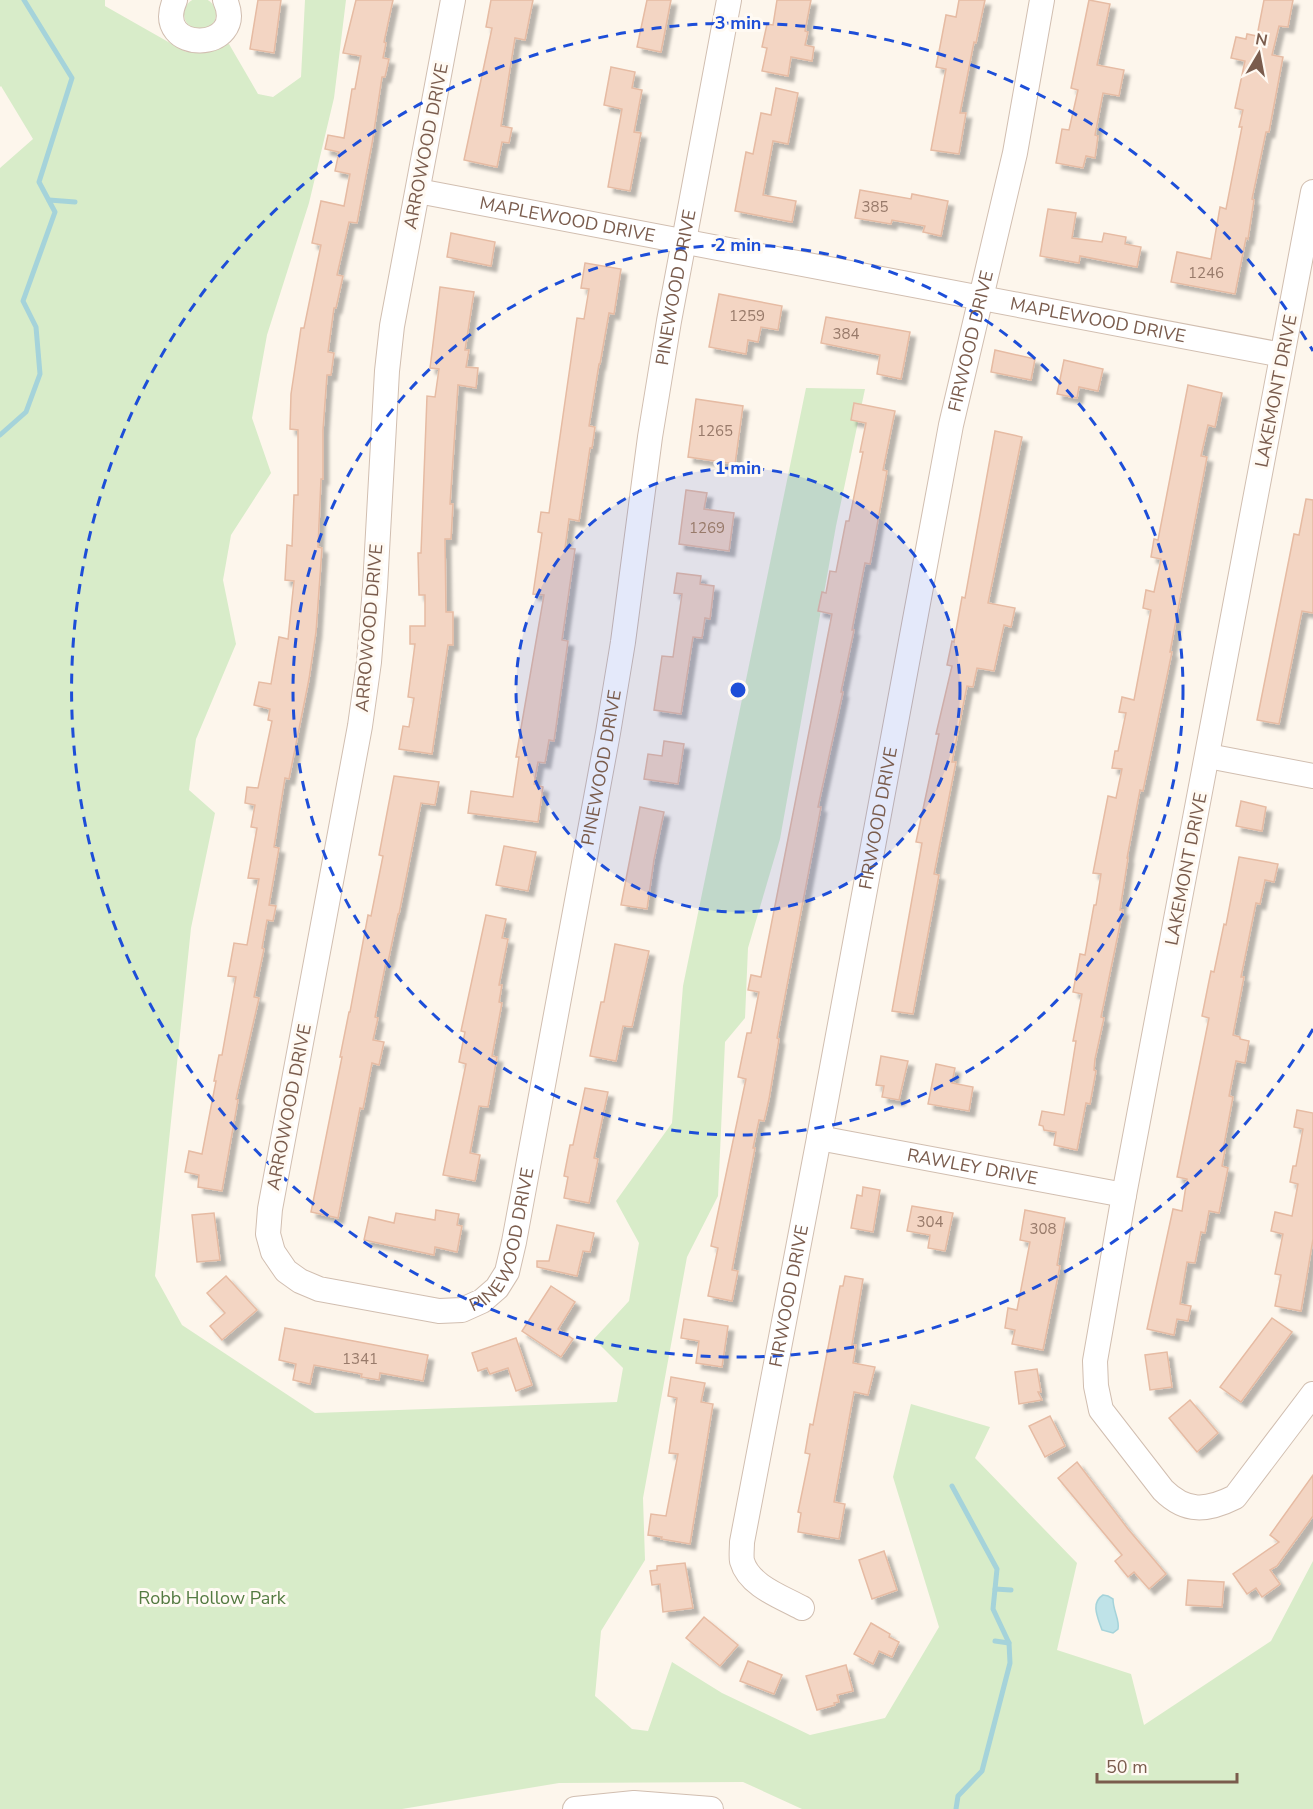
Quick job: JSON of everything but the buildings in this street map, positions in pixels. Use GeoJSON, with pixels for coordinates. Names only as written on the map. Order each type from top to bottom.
{"type":"FeatureCollection","features":[{"type":"Feature","properties":{"kind":"street"},"geometry":{"type":"LineString","coordinates":[[175,0],[171,18],[176,29],[184,38],[196,42],[208,41],[219,35],[225,27],[229,17],[225,0]]}},
{"type":"Feature","properties":{"kind":"street","name":"ARROWOOD DRIVE"},"geometry":{"type":"LineString","coordinates":[[273,1252],[268,1234],[270,1209],[360,726],[369,662],[387,371],[392,326],[453,0]]}},
{"type":"Feature","properties":{"kind":"street","name":"PINEWOOD DRIVE"},"geometry":{"type":"LineString","coordinates":[[273,1252],[286,1271],[300,1281],[320,1289],[439,1311],[462,1310],[482,1301],[497,1288],[507,1272],[608,733],[623,642],[650,437],[729,0]]}},
{"type":"Feature","properties":{"kind":"street","name":"FIRWOOD DRIVE"},"geometry":{"type":"LineString","coordinates":[[802,1608],[765,1588],[751,1577],[742,1561],[742,1542],[951,425],[1015,153],[1042,0]]}},
{"type":"Feature","properties":{"kind":"street","name":"MAPLEWOOD DRIVE"},"geometry":{"type":"LineString","coordinates":[[418,191],[1282,355]]}},
{"type":"Feature","properties":{"kind":"street","name":"LAKEMONT DRIVE"},"geometry":{"type":"LineString","coordinates":[[1313,192],[1124,1195],[1095,1361],[1096,1386],[1101,1410],[1163,1490],[1174,1500],[1194,1508],[1218,1505],[1235,1497],[1313,1394]]}},
{"type":"Feature","properties":{"kind":"street"},"geometry":{"type":"LineString","coordinates":[[1208,756],[1313,776]]}},
{"type":"Feature","properties":{"kind":"street","name":"RAWLEY DRIVE"},"geometry":{"type":"LineString","coordinates":[[819,1138],[1124,1195]]}},
{"type":"Feature","properties":{"kind":"street"},"geometry":{"type":"LineString","coordinates":[[574,1809],[634,1803],[706,1809]]}},
{"type":"Feature","properties":{"kind":"green space"},"geometry":{"type":"Polygon","coordinates":[[[200,-2],[211,3],[216,14],[211,25],[200,30],[189,25],[184,14],[189,3],[200,-2]]]}},
{"type":"Feature","properties":{"kind":"green space","name":"Robb Hollow Park"},"geometry":{"type":"Polygon","coordinates":[[[0,0],[105,0],[105,6],[186,52],[229,44],[258,94],[273,97],[301,77],[305,0],[346,0],[334,98],[309,203],[267,335],[252,418],[271,473],[231,535],[223,580],[236,644],[196,739],[189,790],[215,813],[191,928],[155,1276],[182,1325],[315,1413],[617,1402],[623,1368],[594,1339],[629,1301],[639,1243],[616,1201],[672,1123],[683,986],[806,388],[865,389],[836,526],[780,839],[748,948],[745,1018],[725,1042],[718,1196],[687,1257],[643,1498],[645,1560],[601,1631],[595,1696],[632,1729],[648,1731],[672,1662],[722,1693],[810,1735],[885,1718],[939,1627],[893,1477],[911,1404],[990,1427],[975,1458],[1077,1563],[1057,1650],[1131,1674],[1144,1725],[1271,1641],[1313,1561],[1313,1809],[802,1809],[743,1782],[559,1783],[402,1809],[0,1809],[0,168],[33,139],[0,87],[0,0]]]}},
{"type":"Feature","properties":{"kind":"water"},"geometry":{"type":"Polygon","coordinates":[[[1103,1595],[1113,1599],[1118,1629],[1113,1633],[1102,1630],[1097,1616],[1097,1602],[1103,1595]]]}},
{"type":"Feature","properties":{"kind":"waterway"},"geometry":{"type":"LineString","coordinates":[[0,435],[26,412],[40,374],[36,327],[23,301],[55,212],[39,182],[72,78],[24,0]]}},
{"type":"Feature","properties":{"kind":"waterway"},"geometry":{"type":"LineString","coordinates":[[49,200],[75,202]]}},
{"type":"Feature","properties":{"kind":"waterway"},"geometry":{"type":"LineString","coordinates":[[952,1486],[997,1569],[993,1609],[1009,1643],[1010,1663],[982,1771],[958,1796],[956,1809]]}},
{"type":"Feature","properties":{"kind":"waterway"},"geometry":{"type":"LineString","coordinates":[[995,1589],[1011,1590]]}},
{"type":"Feature","properties":{"kind":"waterway"},"geometry":{"type":"LineString","coordinates":[[995,1641],[1009,1643]]}}]}
